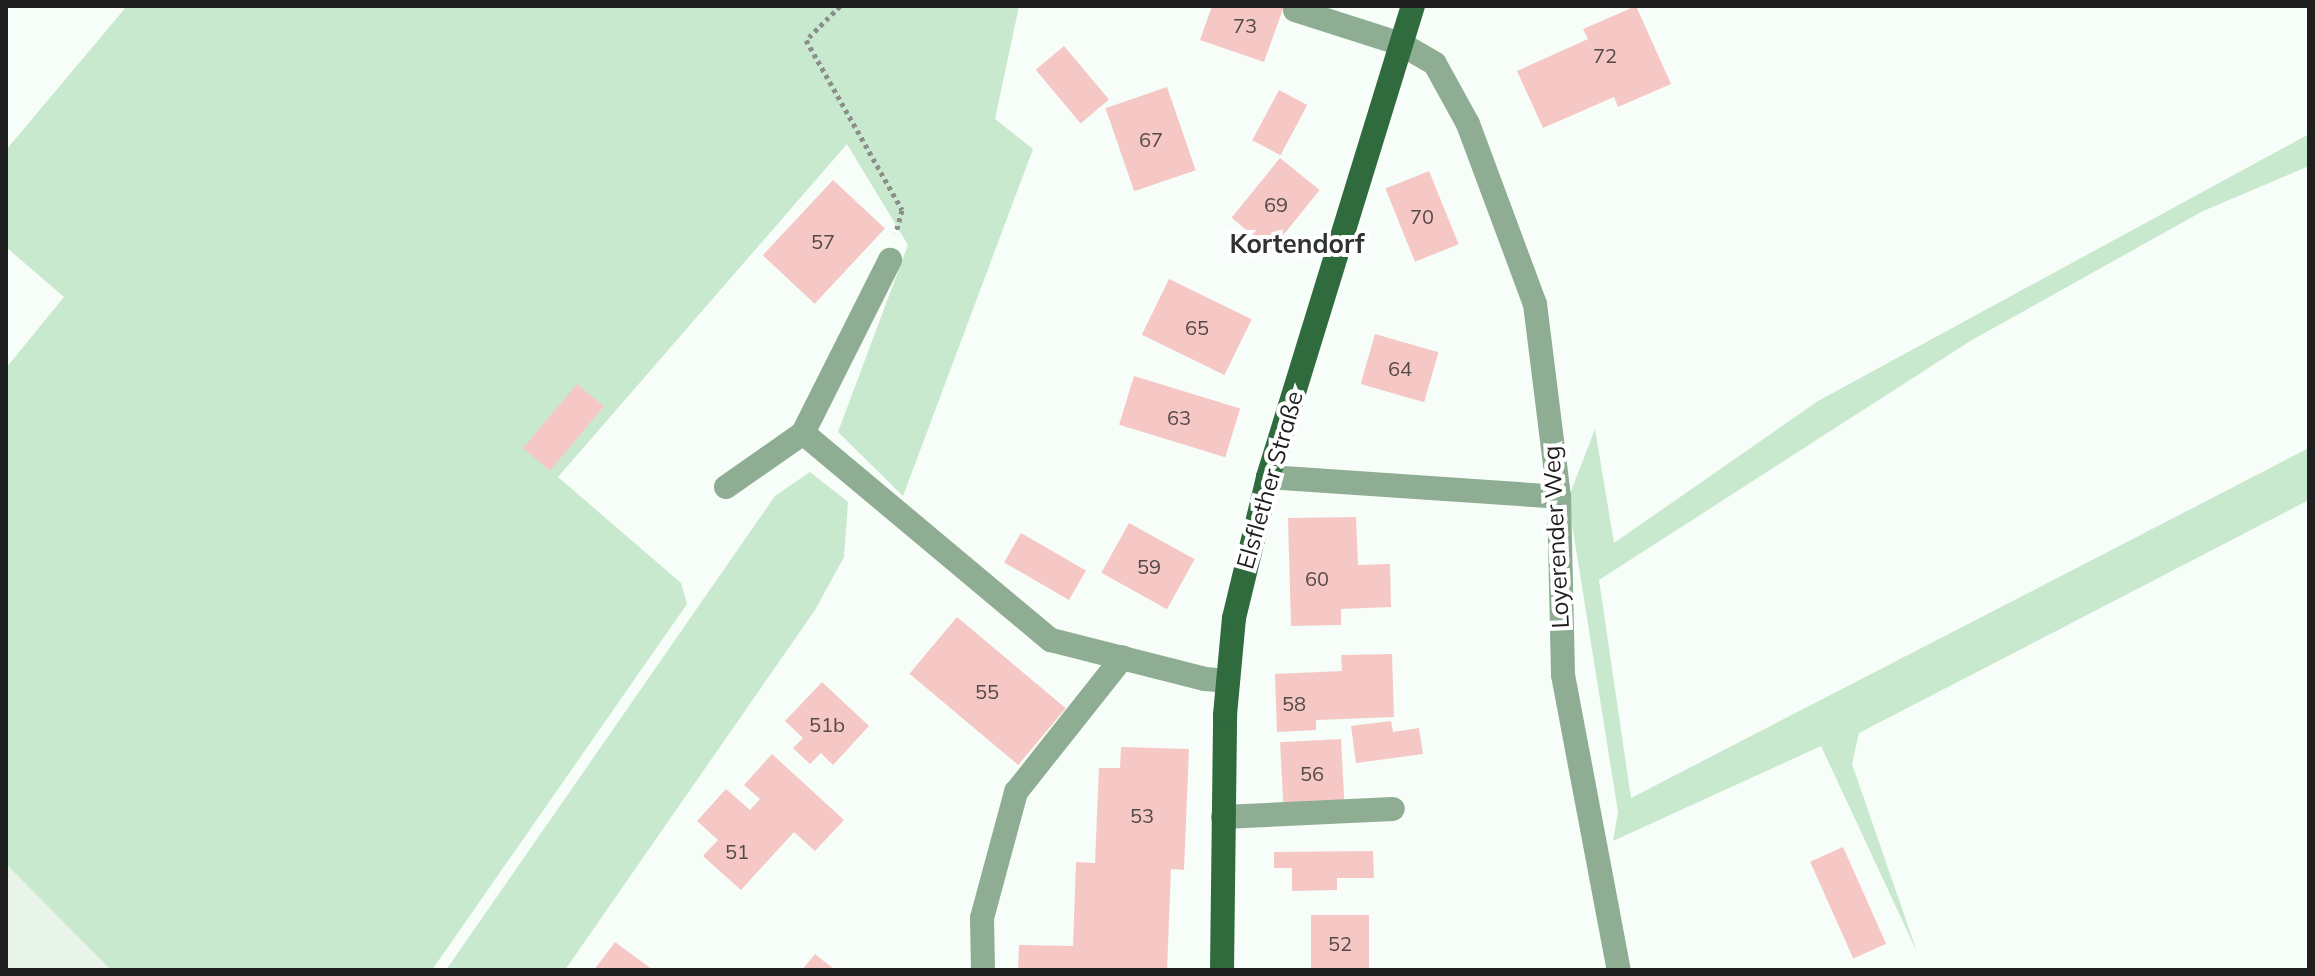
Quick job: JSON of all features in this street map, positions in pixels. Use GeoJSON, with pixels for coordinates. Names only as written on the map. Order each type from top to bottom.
{"type":"FeatureCollection","features":[{"type":"Feature","properties":{"kind":"main road","name":"Elsflether Straße"},"geometry":{"type":"LineString","coordinates":[[1222,970],[1227,681],[1247,554],[1413,6]]}},
{"type":"Feature","properties":{"kind":"street","name":"Loyerender Weg"},"geometry":{"type":"LineString","coordinates":[[1295,10],[1401,44],[1435,64],[1468,124],[1535,304],[1559,497],[1563,675],[1619,970]]}},
{"type":"Feature","properties":{"kind":"street"},"geometry":{"type":"LineString","coordinates":[[726,487],[803,433],[890,260]]}},
{"type":"Feature","properties":{"kind":"street"},"geometry":{"type":"LineString","coordinates":[[803,433],[1051,640],[1205,679],[1227,681]]}},
{"type":"Feature","properties":{"kind":"street"},"geometry":{"type":"LineString","coordinates":[[1268,477],[1559,497]]}},
{"type":"Feature","properties":{"kind":"street"},"geometry":{"type":"LineString","coordinates":[[983,970],[982,918],[1016,792],[1123,657]]}},
{"type":"Feature","properties":{"kind":"street"},"geometry":{"type":"LineString","coordinates":[[1223,817],[1393,809]]}},
{"type":"Feature","properties":{"kind":"path"},"geometry":{"type":"LineString","coordinates":[[840,6],[806,40],[902,210],[890,260]]}},
{"type":"Feature","properties":{"kind":"shaded area"},"geometry":{"type":"Polygon","coordinates":[[[6,864],[111,970],[6,970],[6,864]]]}},
{"type":"Feature","properties":{"kind":"green space"},"geometry":{"type":"Polygon","coordinates":[[[127,6],[1019,6],[995,119],[1033,149],[903,496],[838,432],[908,245],[847,144],[558,477],[681,583],[687,604],[432,970],[111,970],[6,864],[6,368],[64,297],[6,247],[6,150],[127,6]]]}},
{"type":"Feature","properties":{"kind":"green space"},"geometry":{"type":"Polygon","coordinates":[[[2309,134],[2309,166],[2203,211],[1972,340],[1599,580],[1631,798],[2309,448],[2309,500],[1859,733],[1852,764],[1917,952],[1821,746],[1613,841],[1618,812],[1568,499],[1595,429],[1614,543],[1818,401],[2309,134]]]}},
{"type":"Feature","properties":{"kind":"green space"},"geometry":{"type":"Polygon","coordinates":[[[810,472],[848,502],[844,557],[815,610],[565,970],[446,970],[775,496],[810,472]]]}},
{"type":"Feature","properties":{"kind":"building"},"geometry":{"type":"Polygon","coordinates":[[[1212,6],[1284,6],[1264,62],[1200,40],[1212,6]]]}},
{"type":"Feature","properties":{"kind":"building"},"geometry":{"type":"Polygon","coordinates":[[[1636,6],[1671,84],[1618,107],[1614,97],[1543,128],[1517,71],[1588,39],[1583,29],[1636,6]]]}},
{"type":"Feature","properties":{"kind":"building"},"geometry":{"type":"Polygon","coordinates":[[[1064,46],[1109,100],[1081,123],[1036,70],[1064,46]]]}},
{"type":"Feature","properties":{"kind":"building"},"geometry":{"type":"Polygon","coordinates":[[[1167,87],[1196,170],[1134,191],[1106,108],[1167,87]]]}},
{"type":"Feature","properties":{"kind":"building"},"geometry":{"type":"Polygon","coordinates":[[[1279,90],[1307,105],[1280,155],[1252,140],[1279,90]]]}},
{"type":"Feature","properties":{"kind":"building"},"geometry":{"type":"Polygon","coordinates":[[[1280,158],[1320,190],[1271,250],[1232,218],[1280,158]]]}},
{"type":"Feature","properties":{"kind":"building"},"geometry":{"type":"Polygon","coordinates":[[[1429,171],[1459,244],[1415,262],[1385,189],[1429,171]]]}},
{"type":"Feature","properties":{"kind":"building"},"geometry":{"type":"Polygon","coordinates":[[[833,180],[885,228],[815,304],[763,255],[833,180]]]}},
{"type":"Feature","properties":{"kind":"building"},"geometry":{"type":"Polygon","coordinates":[[[1169,279],[1252,319],[1225,375],[1142,335],[1169,279]]]}},
{"type":"Feature","properties":{"kind":"building"},"geometry":{"type":"Polygon","coordinates":[[[1375,334],[1438,352],[1424,402],[1361,384],[1375,334]]]}},
{"type":"Feature","properties":{"kind":"building"},"geometry":{"type":"Polygon","coordinates":[[[1134,376],[1240,408],[1225,457],[1119,425],[1134,376]]]}},
{"type":"Feature","properties":{"kind":"building"},"geometry":{"type":"Polygon","coordinates":[[[577,384],[604,406],[550,471],[523,448],[577,384]]]}},
{"type":"Feature","properties":{"kind":"building"},"geometry":{"type":"Polygon","coordinates":[[[1356,517],[1358,565],[1390,564],[1391,607],[1341,609],[1341,625],[1291,626],[1288,518],[1356,517]]]}},
{"type":"Feature","properties":{"kind":"building"},"geometry":{"type":"Polygon","coordinates":[[[1129,523],[1195,559],[1167,609],[1101,573],[1129,523]]]}},
{"type":"Feature","properties":{"kind":"building"},"geometry":{"type":"Polygon","coordinates":[[[1021,533],[1086,570],[1069,600],[1004,562],[1021,533]]]}},
{"type":"Feature","properties":{"kind":"building"},"geometry":{"type":"Polygon","coordinates":[[[957,617],[1066,708],[1018,765],[909,674],[957,617]]]}},
{"type":"Feature","properties":{"kind":"building"},"geometry":{"type":"Polygon","coordinates":[[[1392,654],[1394,717],[1316,720],[1316,730],[1277,732],[1275,674],[1342,671],[1341,655],[1392,654]]]}},
{"type":"Feature","properties":{"kind":"building"},"geometry":{"type":"Polygon","coordinates":[[[822,682],[869,726],[833,765],[821,753],[810,764],[793,748],[803,738],[785,721],[822,682]]]}},
{"type":"Feature","properties":{"kind":"building"},"geometry":{"type":"Polygon","coordinates":[[[1391,721],[1393,732],[1419,728],[1423,754],[1356,763],[1351,726],[1391,721]]]}},
{"type":"Feature","properties":{"kind":"building"},"geometry":{"type":"Polygon","coordinates":[[[1341,739],[1344,804],[1283,807],[1280,742],[1341,739]]]}},
{"type":"Feature","properties":{"kind":"building"},"geometry":{"type":"Polygon","coordinates":[[[1121,747],[1189,749],[1184,870],[1171,869],[1167,970],[1018,970],[1019,945],[1073,946],[1076,862],[1095,863],[1099,768],[1120,768],[1121,747]]]}},
{"type":"Feature","properties":{"kind":"building"},"geometry":{"type":"Polygon","coordinates":[[[772,754],[844,820],[815,851],[794,832],[741,890],[703,856],[718,840],[697,821],[726,789],[750,810],[760,799],[744,785],[772,754]]]}},
{"type":"Feature","properties":{"kind":"building"},"geometry":{"type":"Polygon","coordinates":[[[1843,847],[1886,944],[1853,958],[1810,862],[1843,847]]]}},
{"type":"Feature","properties":{"kind":"building"},"geometry":{"type":"Polygon","coordinates":[[[1373,851],[1374,878],[1337,878],[1337,890],[1292,891],[1292,868],[1274,868],[1274,852],[1373,851]]]}},
{"type":"Feature","properties":{"kind":"building"},"geometry":{"type":"Polygon","coordinates":[[[1311,915],[1369,915],[1369,970],[1311,970],[1311,915]]]}},
{"type":"Feature","properties":{"kind":"building"},"geometry":{"type":"Polygon","coordinates":[[[615,942],[653,970],[594,970],[615,942]]]}},
{"type":"Feature","properties":{"kind":"building"},"geometry":{"type":"Polygon","coordinates":[[[815,954],[835,970],[802,970],[815,954]]]}},
{"type":"Feature","properties":{"kind":"district","name":"Kortendorf"},"geometry":{"type":"Point","coordinates":[1297,244]}}]}
